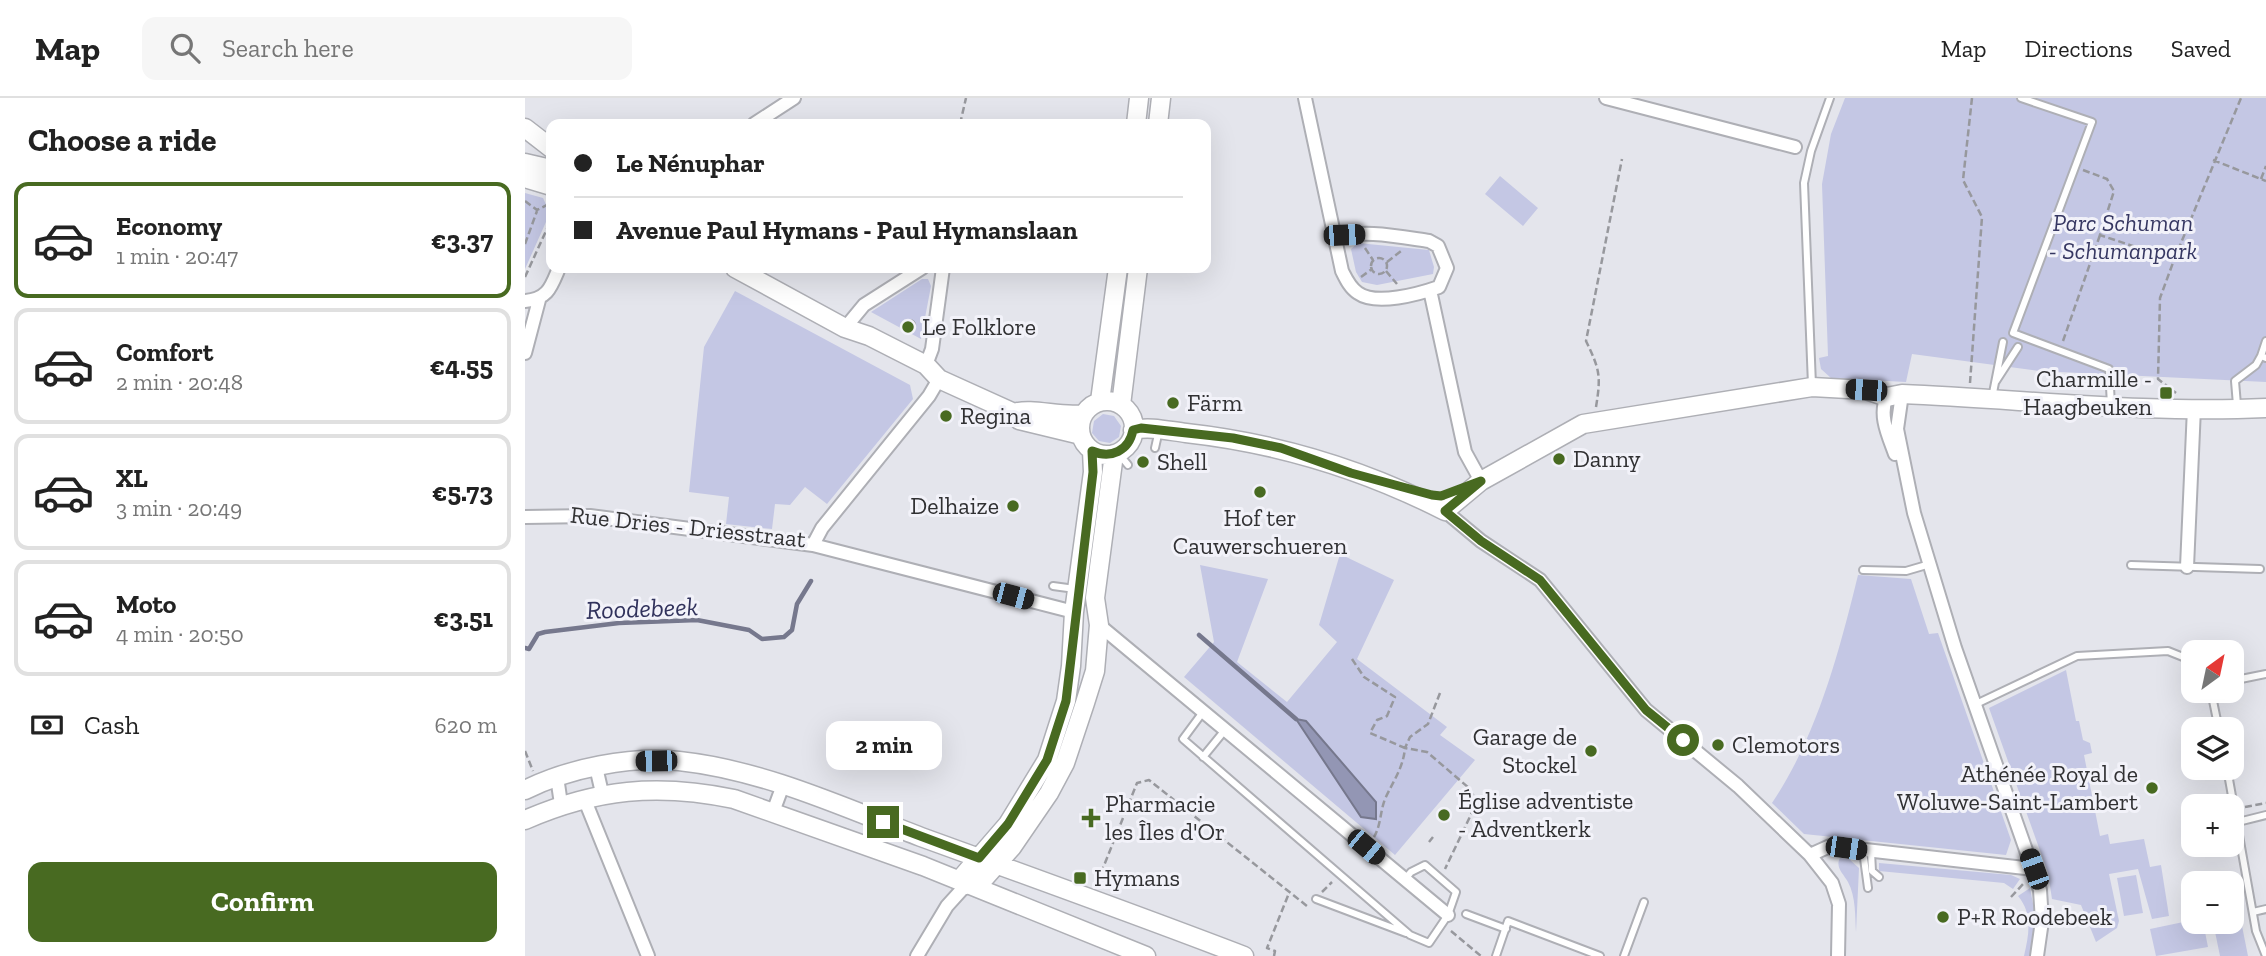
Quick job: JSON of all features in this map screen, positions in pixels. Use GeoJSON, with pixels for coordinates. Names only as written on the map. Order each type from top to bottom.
{"type":"FeatureCollection","features":[{"type":"Feature","properties":{"kind":"street"},"geometry":{"type":"LineString","coordinates":[[762,119],[794,98]]}},
{"type":"Feature","properties":{"kind":"street"},"geometry":{"type":"LineString","coordinates":[[1137,119],[1139,98]]}},
{"type":"Feature","properties":{"kind":"street"},"geometry":{"type":"LineString","coordinates":[[1159,119],[1161,98]]}},
{"type":"Feature","properties":{"kind":"street"},"geometry":{"type":"LineString","coordinates":[[1305,98],[1342,271],[1358,293],[1369,298],[1385,298],[1430,290],[1439,287],[1447,268],[1438,246],[1429,241],[1365,234],[1344,235],[1337,240]]}},
{"type":"Feature","properties":{"kind":"street"},"geometry":{"type":"LineString","coordinates":[[1606,98],[1795,147]]}},
{"type":"Feature","properties":{"kind":"street"},"geometry":{"type":"LineString","coordinates":[[525,128],[546,144]]}},
{"type":"Feature","properties":{"kind":"street"},"geometry":{"type":"LineString","coordinates":[[525,163],[546,168]]}},
{"type":"Feature","properties":{"kind":"street"},"geometry":{"type":"LineString","coordinates":[[525,178],[546,184]]}},
{"type":"Feature","properties":{"kind":"street"},"geometry":{"type":"LineString","coordinates":[[525,301],[539,300],[548,293],[557,273]]}},
{"type":"Feature","properties":{"kind":"street"},"geometry":{"type":"LineString","coordinates":[[744,273],[845,328],[869,336],[926,365],[939,379],[1014,413],[1019,420],[1081,435]]}},
{"type":"Feature","properties":{"kind":"street"},"geometry":{"type":"LineString","coordinates":[[845,328],[864,305],[914,273]]}},
{"type":"Feature","properties":{"kind":"street"},"geometry":{"type":"LineString","coordinates":[[926,365],[932,349],[942,273]]}},
{"type":"Feature","properties":{"kind":"street"},"geometry":{"type":"LineString","coordinates":[[1014,413],[1022,411],[1065,417],[1083,414],[1100,401],[1117,273]]}},
{"type":"Feature","properties":{"kind":"street"},"geometry":{"type":"LineString","coordinates":[[1121,405],[1137,273]]}},
{"type":"Feature","properties":{"kind":"street"},"geometry":{"type":"LineString","coordinates":[[1430,290],[1465,452],[1481,481]]}},
{"type":"Feature","properties":{"kind":"street"},"geometry":{"type":"LineString","coordinates":[[525,353],[539,300]]}},
{"type":"Feature","properties":{"kind":"street"},"geometry":{"type":"LineString","coordinates":[[845,328],[863,346],[926,379],[939,379]]}},
{"type":"Feature","properties":{"kind":"street","name":"Rue Dries - Driesstraat"},"geometry":{"type":"LineString","coordinates":[[525,517],[590,516],[814,545],[822,528],[929,396],[939,379]]}},
{"type":"Feature","properties":{"kind":"street"},"geometry":{"type":"LineString","coordinates":[[1389,485],[1398,483],[1441,496],[1481,481],[1583,424],[1812,387],[1866,390],[1895,396],[1992,392],[2111,405],[2188,402],[2238,409],[2266,408]]}},
{"type":"Feature","properties":{"kind":"street"},"geometry":{"type":"LineString","coordinates":[[1895,396],[1883,407],[1884,420],[1974,705],[2034,869],[2042,921],[2037,956]]}},
{"type":"Feature","properties":{"kind":"street"},"geometry":{"type":"LineString","coordinates":[[917,956],[947,906],[966,885],[981,882],[998,864],[1041,804],[1065,763],[1095,671],[1099,625],[1095,598],[1120,457],[1133,430],[1129,413],[1121,405],[1100,401]]}},
{"type":"Feature","properties":{"kind":"street"},"geometry":{"type":"LineString","coordinates":[[2187,567],[2188,402]]}},
{"type":"Feature","properties":{"kind":"street"},"geometry":{"type":"LineString","coordinates":[[966,885],[963,876],[1008,824],[1047,760],[1066,701],[1074,612],[1093,472],[1092,451],[1081,435],[1083,414]]}},
{"type":"Feature","properties":{"kind":"street"},"geometry":{"type":"LineString","coordinates":[[1133,430],[1159,429],[1233,438],[1281,448],[1389,485],[1445,511],[1481,541],[1540,580],[1646,710],[1738,786],[1810,855],[1832,883],[1839,904],[1838,956]]}},
{"type":"Feature","properties":{"kind":"street"},"geometry":{"type":"LineString","coordinates":[[1092,451],[1120,457]]}},
{"type":"Feature","properties":{"kind":"street"},"geometry":{"type":"LineString","coordinates":[[1445,511],[1481,481]]}},
{"type":"Feature","properties":{"kind":"street"},"geometry":{"type":"LineString","coordinates":[[814,545],[1074,612]]}},
{"type":"Feature","properties":{"kind":"street"},"geometry":{"type":"LineString","coordinates":[[1099,625],[1448,915]]}},
{"type":"Feature","properties":{"kind":"street"},"geometry":{"type":"LineString","coordinates":[[1071,666],[1095,671]]}},
{"type":"Feature","properties":{"kind":"street"},"geometry":{"type":"LineString","coordinates":[[532,787],[596,767],[635,762],[677,761],[735,770],[998,864],[1234,954]]}},
{"type":"Feature","properties":{"kind":"street"},"geometry":{"type":"LineString","coordinates":[[596,767],[602,793]]}},
{"type":"Feature","properties":{"kind":"street"},"geometry":{"type":"LineString","coordinates":[[557,777],[561,804]]}},
{"type":"Feature","properties":{"kind":"street"},"geometry":{"type":"LineString","coordinates":[[773,812],[783,785]]}},
{"type":"Feature","properties":{"kind":"street"},"geometry":{"type":"LineString","coordinates":[[525,820],[561,804],[602,793],[646,789],[707,794],[773,812],[1146,956]]}},
{"type":"Feature","properties":{"kind":"street"},"geometry":{"type":"LineString","coordinates":[[584,798],[648,956]]}},
{"type":"Feature","properties":{"kind":"street"},"geometry":{"type":"LineString","coordinates":[[1810,855],[1830,846],[2034,869]]}},
{"type":"Feature","properties":{"kind":"lane"},"geometry":{"type":"LineString","coordinates":[[1812,387],[1804,183],[1811,151],[1830,98]]}},
{"type":"Feature","properties":{"kind":"lane"},"geometry":{"type":"LineString","coordinates":[[2021,98],[2092,122],[2013,333],[2059,353],[2109,369],[2111,405]]}},
{"type":"Feature","properties":{"kind":"lane"},"geometry":{"type":"LineString","coordinates":[[2238,409],[2235,381],[2264,357],[2266,341]]}},
{"type":"Feature","properties":{"kind":"lane"},"geometry":{"type":"LineString","coordinates":[[1992,392],[2003,342]]}},
{"type":"Feature","properties":{"kind":"lane"},"geometry":{"type":"LineString","coordinates":[[1992,392],[2018,347]]}},
{"type":"Feature","properties":{"kind":"lane"},"geometry":{"type":"LineString","coordinates":[[1156,448],[1159,429]]}},
{"type":"Feature","properties":{"kind":"lane"},"geometry":{"type":"LineString","coordinates":[[1863,570],[1906,571],[1930,564]]}},
{"type":"Feature","properties":{"kind":"lane"},"geometry":{"type":"LineString","coordinates":[[2131,565],[2260,569]]}},
{"type":"Feature","properties":{"kind":"lane"},"geometry":{"type":"LineString","coordinates":[[1053,586],[1078,590]]}},
{"type":"Feature","properties":{"kind":"lane"},"geometry":{"type":"LineString","coordinates":[[1974,705],[2077,656],[2168,651],[2181,656]]}},
{"type":"Feature","properties":{"kind":"lane"},"geometry":{"type":"LineString","coordinates":[[2244,678],[2266,674]]}},
{"type":"Feature","properties":{"kind":"lane"},"geometry":{"type":"LineString","coordinates":[[1203,712],[1183,739],[1409,935]]}},
{"type":"Feature","properties":{"kind":"lane"},"geometry":{"type":"LineString","coordinates":[[1203,757],[1225,730]]}},
{"type":"Feature","properties":{"kind":"lane"},"geometry":{"type":"LineString","coordinates":[[2244,820],[2266,815]]}},
{"type":"Feature","properties":{"kind":"lane"},"geometry":{"type":"LineString","coordinates":[[1867,851],[1872,871],[1879,877]]}},
{"type":"Feature","properties":{"kind":"lane"},"geometry":{"type":"LineString","coordinates":[[1867,851],[1868,888]]}},
{"type":"Feature","properties":{"kind":"lane"},"geometry":{"type":"LineString","coordinates":[[2244,857],[2256,930],[2266,956]]}},
{"type":"Feature","properties":{"kind":"lane"},"geometry":{"type":"LineString","coordinates":[[1316,899],[1429,943],[1448,915],[1456,892],[1425,864],[1405,879]]}},
{"type":"Feature","properties":{"kind":"lane"},"geometry":{"type":"LineString","coordinates":[[1624,956],[1644,902]]}},
{"type":"Feature","properties":{"kind":"lane"},"geometry":{"type":"LineString","coordinates":[[2253,912],[2266,909]]}},
{"type":"Feature","properties":{"kind":"lane"},"geometry":{"type":"LineString","coordinates":[[1466,914],[1506,929]]}},
{"type":"Feature","properties":{"kind":"lane"},"geometry":{"type":"LineString","coordinates":[[1496,956],[1508,921],[1600,956]]}},
{"type":"Feature","properties":{"kind":"path"},"geometry":{"type":"LineString","coordinates":[[961,119],[966,98]]}},
{"type":"Feature","properties":{"kind":"path"},"geometry":{"type":"LineString","coordinates":[[1969,387],[1982,217],[1963,180],[1972,98]]}},
{"type":"Feature","properties":{"kind":"path"},"geometry":{"type":"LineString","coordinates":[[2188,402],[2158,379],[2160,298],[2213,160],[2241,98]]}},
{"type":"Feature","properties":{"kind":"path"},"geometry":{"type":"LineString","coordinates":[[1597,422],[1599,368],[1586,341],[1622,159]]}},
{"type":"Feature","properties":{"kind":"path"},"geometry":{"type":"LineString","coordinates":[[2213,160],[2266,181]]}},
{"type":"Feature","properties":{"kind":"path"},"geometry":{"type":"LineString","coordinates":[[2261,179],[2266,166]]}},
{"type":"Feature","properties":{"kind":"path"},"geometry":{"type":"LineString","coordinates":[[2059,353],[2114,191],[2108,179],[2073,167]]}},
{"type":"Feature","properties":{"kind":"path"},"geometry":{"type":"LineString","coordinates":[[525,201],[537,210]]}},
{"type":"Feature","properties":{"kind":"path"},"geometry":{"type":"LineString","coordinates":[[525,244],[537,210],[546,206]]}},
{"type":"Feature","properties":{"kind":"path"},"geometry":{"type":"LineString","coordinates":[[525,277],[546,231]]}},
{"type":"Feature","properties":{"kind":"path"},"geometry":{"type":"LineString","coordinates":[[2100,235],[2174,260]]}},
{"type":"Feature","properties":{"kind":"path"},"geometry":{"type":"LineString","coordinates":[[1364,240],[1363,245],[1373,260],[1373,272],[1378,274],[1386,271]]}},
{"type":"Feature","properties":{"kind":"path"},"geometry":{"type":"LineString","coordinates":[[1373,260],[1385,260],[1386,271],[1398,288]]}},
{"type":"Feature","properties":{"kind":"path"},"geometry":{"type":"LineString","coordinates":[[903,337],[906,332]]}},
{"type":"Feature","properties":{"kind":"path"},"geometry":{"type":"LineString","coordinates":[[1352,659],[1364,677],[1395,697],[1387,716],[1377,720],[1370,733],[1405,748],[1427,752],[1469,789],[1477,802],[1441,878]]}},
{"type":"Feature","properties":{"kind":"path"},"geometry":{"type":"LineString","coordinates":[[1366,847],[1380,826],[1384,801],[1403,765],[1405,748],[1410,737],[1428,724],[1440,693]]}},
{"type":"Feature","properties":{"kind":"path"},"geometry":{"type":"LineString","coordinates":[[525,751],[532,787]]}},
{"type":"Feature","properties":{"kind":"path"},"geometry":{"type":"LineString","coordinates":[[1095,886],[1137,783],[1149,780],[1289,893],[1267,948],[1275,951],[1274,956]]}},
{"type":"Feature","properties":{"kind":"path"},"geometry":{"type":"LineString","coordinates":[[2244,808],[2266,803]]}},
{"type":"Feature","properties":{"kind":"path"},"geometry":{"type":"LineString","coordinates":[[1429,842],[1433,837]]}},
{"type":"Feature","properties":{"kind":"path"},"geometry":{"type":"LineString","coordinates":[[2011,897],[2025,882]]}},
{"type":"Feature","properties":{"kind":"path"},"geometry":{"type":"LineString","coordinates":[[1448,915],[1448,928],[1481,956]]}},
{"type":"Feature","properties":{"kind":"green space","name":"Parc Schuman - Schumanpark"},"geometry":{"type":"Polygon","coordinates":[[[1845,98],[2266,98],[2266,382],[2039,371],[1912,354],[1906,382],[1831,378],[1821,369],[1819,358],[1828,356],[1822,184],[1831,134],[1845,98]]]}},
{"type":"Feature","properties":{"kind":"green space"},"geometry":{"type":"Polygon","coordinates":[[[1500,176],[1538,208],[1523,226],[1485,194],[1500,176]]]}},
{"type":"Feature","properties":{"kind":"green space"},"geometry":{"type":"Polygon","coordinates":[[[525,193],[543,198],[546,204],[546,222],[525,269],[525,193]]]}},
{"type":"Feature","properties":{"kind":"green space"},"geometry":{"type":"Polygon","coordinates":[[[1358,243],[1429,250],[1434,267],[1433,274],[1377,285],[1362,282],[1356,272],[1351,249],[1358,243]]]}},
{"type":"Feature","properties":{"kind":"green space"},"geometry":{"type":"Polygon","coordinates":[[[922,279],[928,279],[931,286],[921,339],[871,312],[922,279]]]}},
{"type":"Feature","properties":{"kind":"green space"},"geometry":{"type":"Polygon","coordinates":[[[735,291],[910,385],[913,399],[827,504],[805,487],[790,505],[775,504],[772,529],[726,524],[729,497],[689,492],[704,347],[735,291]]]}},
{"type":"Feature","properties":{"kind":"green space"},"geometry":{"type":"Polygon","coordinates":[[[1103,414],[1114,416],[1121,426],[1119,437],[1110,443],[1099,441],[1092,433],[1094,421],[1103,414]]]}},
{"type":"Feature","properties":{"kind":"green space"},"geometry":{"type":"Polygon","coordinates":[[[1340,554],[1394,580],[1357,659],[1447,727],[1440,735],[1475,760],[1395,855],[1184,677],[1214,642],[1200,565],[1268,579],[1237,662],[1287,702],[1337,642],[1319,625],[1340,554]]]}},
{"type":"Feature","properties":{"kind":"green space"},"geometry":{"type":"Polygon","coordinates":[[[1858,575],[1911,579],[1929,634],[1938,633],[2011,840],[2006,855],[1804,834],[1772,803],[1802,750],[1825,693],[1858,575]]]}},
{"type":"Feature","properties":{"kind":"green space"},"geometry":{"type":"Polygon","coordinates":[[[2066,670],[2076,721],[2079,721],[2083,740],[2090,743],[2092,753],[2084,755],[2100,836],[2108,834],[2110,844],[2144,839],[2150,867],[2161,865],[2169,916],[2152,919],[2138,869],[2109,874],[2119,921],[2117,928],[2096,942],[2081,905],[2052,899],[2048,873],[1989,708],[2066,670]]]}},
{"type":"Feature","properties":{"kind":"green space"},"geometry":{"type":"Polygon","coordinates":[[[1840,858],[1849,859],[1859,868],[1856,932],[1855,907],[1848,882],[1839,867],[1840,858]]]}},
{"type":"Feature","properties":{"kind":"green space"},"geometry":{"type":"Polygon","coordinates":[[[1879,863],[2011,875],[2020,879],[2013,889],[2004,883],[1879,871],[1879,863]]]}},
{"type":"Feature","properties":{"kind":"green space"},"geometry":{"type":"Polygon","coordinates":[[[2136,875],[2143,913],[2124,916],[2117,878],[2136,875]]]}},
{"type":"Feature","properties":{"kind":"green space"},"geometry":{"type":"Polygon","coordinates":[[[2030,888],[2035,914],[2030,956],[2024,956],[2028,917],[2018,896],[2030,888]]]}},
{"type":"Feature","properties":{"kind":"green space"},"geometry":{"type":"Polygon","coordinates":[[[2181,923],[2181,934],[2205,934],[2208,947],[2156,956],[2150,929],[2181,923]]]}},
{"type":"Feature","properties":{"kind":"green space"},"geometry":{"type":"Polygon","coordinates":[[[2215,934],[2244,934],[2248,956],[2220,956],[2215,934]]]}},
{"type":"Feature","properties":{"kind":"shaded area"},"geometry":{"type":"Polygon","coordinates":[[[1296,719],[1306,721],[1376,802],[1376,819],[1361,817],[1296,719]]]}},
{"type":"Feature","properties":{"kind":"waterway","name":"Roodebeek"},"geometry":{"type":"LineString","coordinates":[[525,648],[529,649],[538,634],[545,632],[619,623],[697,620],[749,630],[762,639],[784,637],[792,630],[797,604],[811,581]]}},
{"type":"Feature","properties":{"kind":"waterway","name":"Roodebeek"},"geometry":{"type":"LineString","coordinates":[[1199,635],[1296,719]]}},
{"type":"Feature","properties":{"kind":"place","name":"Le Folklore"},"geometry":{"type":"Point","coordinates":[908,327]}},
{"type":"Feature","properties":{"kind":"place","name":"Charmille - Haagbeuken"},"geometry":{"type":"Point","coordinates":[2166,393]}},
{"type":"Feature","properties":{"kind":"place","name":"Färm"},"geometry":{"type":"Point","coordinates":[1173,403]}},
{"type":"Feature","properties":{"kind":"place","name":"Regina"},"geometry":{"type":"Point","coordinates":[946,416]}},
{"type":"Feature","properties":{"kind":"place","name":"Danny"},"geometry":{"type":"Point","coordinates":[1559,459]}},
{"type":"Feature","properties":{"kind":"place","name":"Shell"},"geometry":{"type":"Point","coordinates":[1143,462]}},
{"type":"Feature","properties":{"kind":"place","name":"Hof ter Cauwerschueren"},"geometry":{"type":"Point","coordinates":[1260,492]}},
{"type":"Feature","properties":{"kind":"place","name":"Delhaize"},"geometry":{"type":"Point","coordinates":[1013,506]}},
{"type":"Feature","properties":{"kind":"place","name":"Clemotors"},"geometry":{"type":"Point","coordinates":[1718,745]}},
{"type":"Feature","properties":{"kind":"place","name":"Garage de Stockel"},"geometry":{"type":"Point","coordinates":[1591,751]}},
{"type":"Feature","properties":{"kind":"place","name":"Athénée Royal de Woluwe-Saint-Lambert"},"geometry":{"type":"Point","coordinates":[2152,788]}},
{"type":"Feature","properties":{"kind":"place","name":"Église adventiste - Adventkerk"},"geometry":{"type":"Point","coordinates":[1444,815]}},
{"type":"Feature","properties":{"kind":"place","name":"Pharmacie les Îles d'Or"},"geometry":{"type":"Point","coordinates":[1091,818]}},
{"type":"Feature","properties":{"kind":"place","name":"Hymans"},"geometry":{"type":"Point","coordinates":[1080,878]}},
{"type":"Feature","properties":{"kind":"place","name":"P+R Roodebeek"},"geometry":{"type":"Point","coordinates":[1943,917]}},
{"type":"Feature","properties":{"kind":"route"},"geometry":{"type":"LineString","coordinates":[[883,822],[979,858],[1008,824],[1047,760],[1066,701],[1074,612],[1093,472],[1092,451],[1105,455],[1118,452],[1129,443],[1133,430],[1141,428],[1233,438],[1281,448],[1389,485],[1398,483],[1432,495],[1441,496],[1481,481],[1445,511],[1481,541],[1540,580],[1646,710],[1683,740]]}}]}
